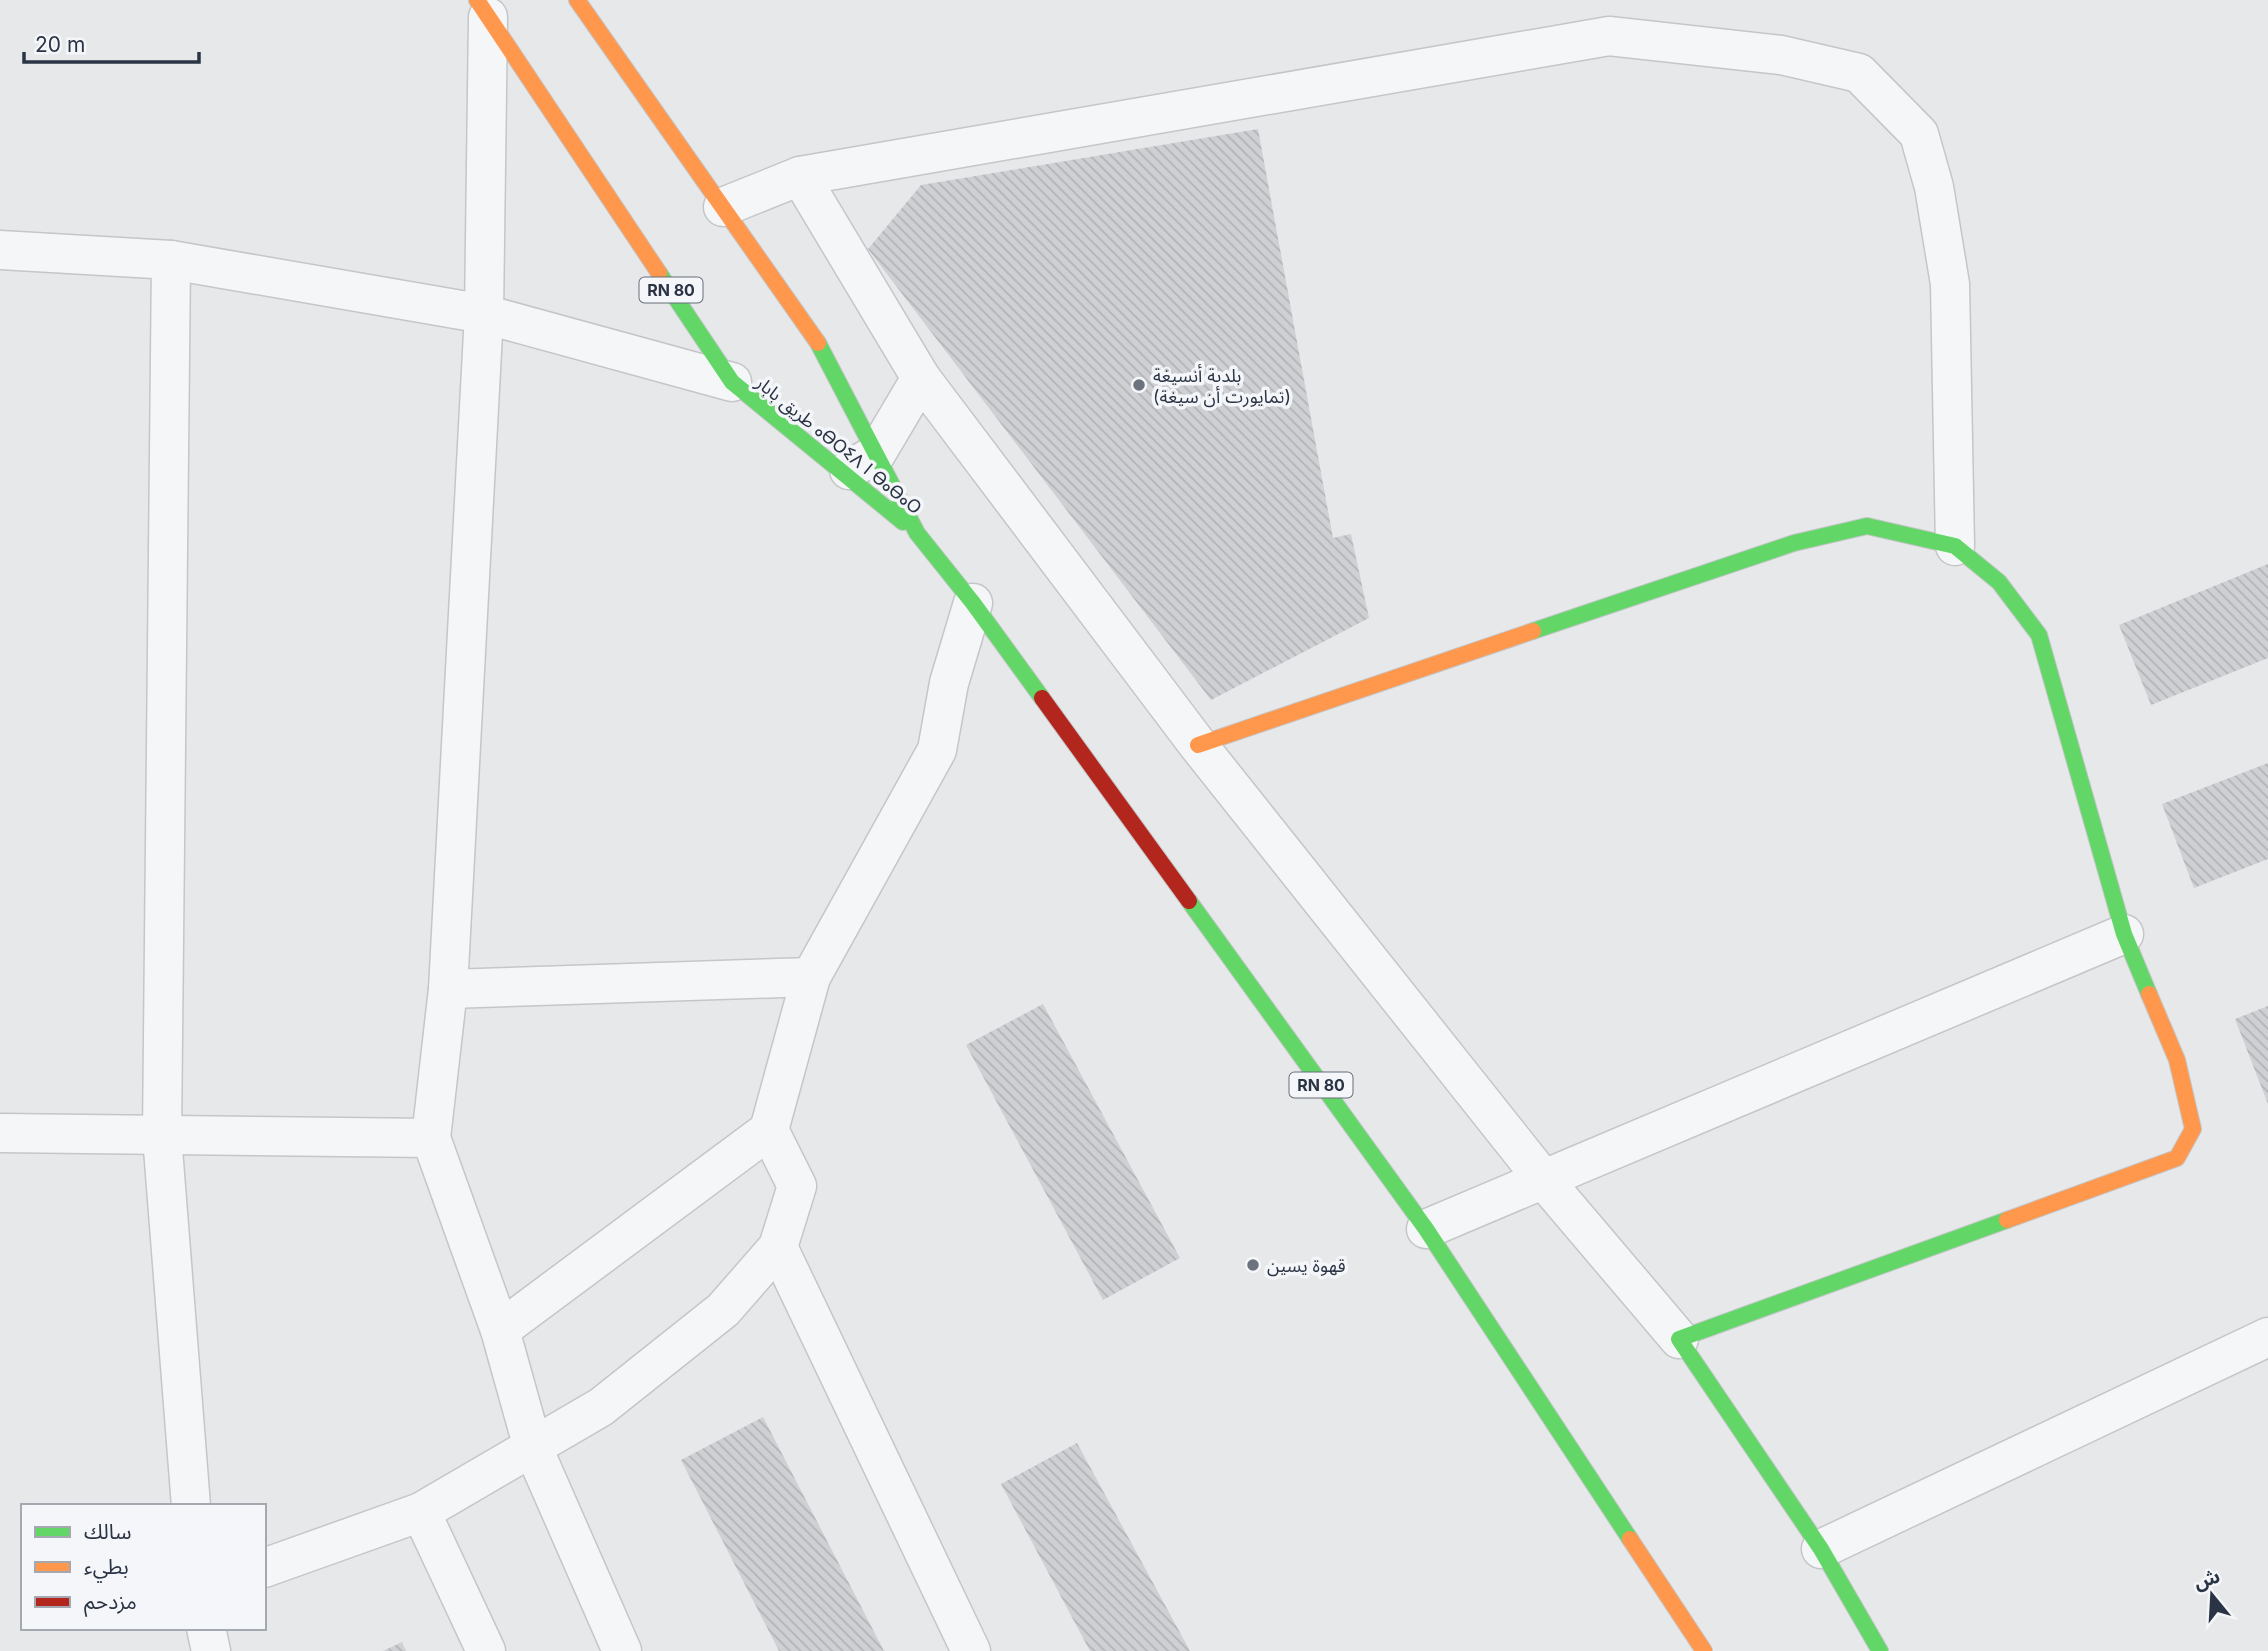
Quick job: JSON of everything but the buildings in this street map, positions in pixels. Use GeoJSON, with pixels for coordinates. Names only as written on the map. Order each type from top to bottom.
{"type":"FeatureCollection","features":[{"type":"Feature","properties":{"kind":"main road","name":"طريق بابار ⴰⴱⵔⵉⴷ ⵏ ⴱⴰⴱⴰⵔ"},"geometry":{"type":"LineString","coordinates":[[577,0],[818,344],[860,463],[917,533]]}},
{"type":"Feature","properties":{"kind":"main road","name":"طريق بابار ⴰⴱⵔⵉⴷ ⵏ ⴱⴰⴱⴰⵔ"},"geometry":{"type":"LineString","coordinates":[[482,9],[732,382],[860,463],[917,533]]}},
{"type":"Feature","properties":{"kind":"main road"},"geometry":{"type":"LineString","coordinates":[[1198,745],[1794,543],[1867,526],[1955,546],[2000,582],[2039,635],[2124,934],[2177,1060],[2193,1129],[2177,1158],[1679,1339],[1821,1549],[1880,1651]]}},
{"type":"Feature","properties":{"kind":"main road","name":"RN 80"},"geometry":{"type":"LineString","coordinates":[[917,533],[973,603],[1426,1229],[1704,1651]]}},
{"type":"Feature","properties":{"kind":"street"},"geometry":{"type":"LineString","coordinates":[[482,9],[484,314],[448,989],[431,1138],[500,1330],[533,1448],[622,1651]]}},
{"type":"Feature","properties":{"kind":"street"},"geometry":{"type":"LineString","coordinates":[[723,207],[800,176],[1609,36],[1781,55],[1858,73],[1919,134],[1934,187],[1950,284],[1955,546]]}},
{"type":"Feature","properties":{"kind":"street"},"geometry":{"type":"LineString","coordinates":[[800,176],[921,378],[1198,745],[1544,1180],[1679,1339]]}},
{"type":"Feature","properties":{"kind":"street"},"geometry":{"type":"LineString","coordinates":[[0,250],[171,260],[484,314],[732,382]]}},
{"type":"Feature","properties":{"kind":"street"},"geometry":{"type":"LineString","coordinates":[[171,260],[162,1136],[191,1504]]}},
{"type":"Feature","properties":{"kind":"street"},"geometry":{"type":"LineString","coordinates":[[860,463],[921,378]]}},
{"type":"Feature","properties":{"kind":"street"},"geometry":{"type":"LineString","coordinates":[[500,1330],[769,1130],[811,977],[937,750],[949,683],[973,603]]}},
{"type":"Feature","properties":{"kind":"street"},"geometry":{"type":"LineString","coordinates":[[1426,1229],[2124,934]]}},
{"type":"Feature","properties":{"kind":"street"},"geometry":{"type":"LineString","coordinates":[[448,989],[811,977]]}},
{"type":"Feature","properties":{"kind":"street"},"geometry":{"type":"LineString","coordinates":[[266,1567],[421,1512],[601,1407],[723,1310],[778,1247],[797,1186],[769,1130]]}},
{"type":"Feature","properties":{"kind":"street"},"geometry":{"type":"LineString","coordinates":[[0,1133],[431,1138]]}},
{"type":"Feature","properties":{"kind":"street"},"geometry":{"type":"LineString","coordinates":[[778,1247],[971,1651]]}},
{"type":"Feature","properties":{"kind":"street"},"geometry":{"type":"LineString","coordinates":[[1821,1549],[2268,1337]]}},
{"type":"Feature","properties":{"kind":"street"},"geometry":{"type":"LineString","coordinates":[[421,1512],[486,1651]]}},
{"type":"Feature","properties":{"kind":"street"},"geometry":{"type":"LineString","coordinates":[[206,1630],[211,1651]]}},
{"type":"Feature","properties":{"kind":"traffic: fast"},"geometry":{"type":"LineString","coordinates":[[659,273],[732,382],[903,522]]}},
{"type":"Feature","properties":{"kind":"traffic: fast"},"geometry":{"type":"LineString","coordinates":[[818,343],[917,533],[973,603],[1042,698]]}},
{"type":"Feature","properties":{"kind":"traffic: fast"},"geometry":{"type":"LineString","coordinates":[[1533,631],[1794,543],[1867,526],[1955,546],[1999,582],[2039,635],[2124,934],[2149,994]]}},
{"type":"Feature","properties":{"kind":"traffic: fast"},"geometry":{"type":"LineString","coordinates":[[1189,901],[1426,1229],[1630,1539]]}},
{"type":"Feature","properties":{"kind":"traffic: fast"},"geometry":{"type":"LineString","coordinates":[[1880,1651],[1821,1549],[1679,1339],[2007,1220]]}},
{"type":"Feature","properties":{"kind":"traffic: slow"},"geometry":{"type":"LineString","coordinates":[[477,0],[659,273]]}},
{"type":"Feature","properties":{"kind":"traffic: slow"},"geometry":{"type":"LineString","coordinates":[[577,0],[818,343]]}},
{"type":"Feature","properties":{"kind":"traffic: slow"},"geometry":{"type":"LineString","coordinates":[[1198,745],[1533,631]]}},
{"type":"Feature","properties":{"kind":"traffic: slow"},"geometry":{"type":"LineString","coordinates":[[2007,1220],[2177,1158],[2193,1129],[2177,1060],[2149,994]]}},
{"type":"Feature","properties":{"kind":"traffic: slow"},"geometry":{"type":"LineString","coordinates":[[1630,1539],[1704,1651]]}},
{"type":"Feature","properties":{"kind":"traffic: jam"},"geometry":{"type":"LineString","coordinates":[[1042,698],[1189,901]]}},
{"type":"Feature","properties":{"kind":"place","name":"بلدية أنسيغة (تمايورت أن سيغة)"},"geometry":{"type":"Point","coordinates":[1139,385]}},
{"type":"Feature","properties":{"kind":"place","name":"قهوة يسين"},"geometry":{"type":"Point","coordinates":[1253,1265]}}]}
